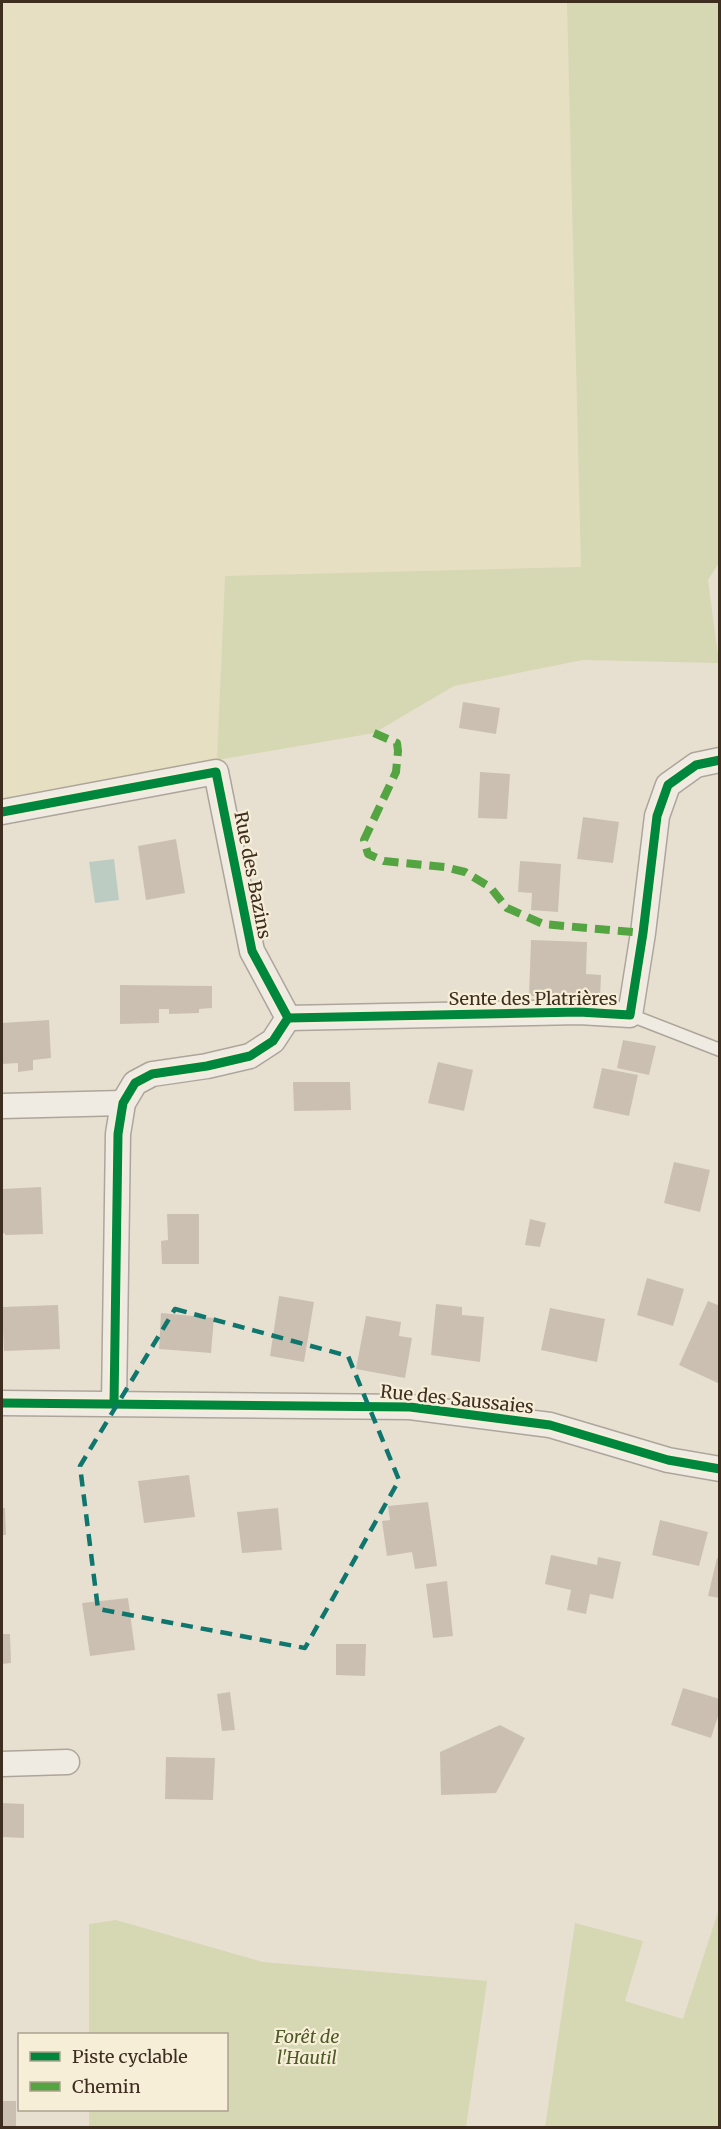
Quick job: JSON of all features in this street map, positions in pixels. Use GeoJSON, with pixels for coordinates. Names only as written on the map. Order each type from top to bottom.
{"type":"FeatureCollection","features":[{"type":"Feature","properties":{"kind":"street","name":"Sente des Platrières"},"geometry":{"type":"LineString","coordinates":[[288,1018],[579,1012],[630,1015],[644,933],[660,806],[668,784],[696,765],[720,760]]}},
{"type":"Feature","properties":{"kind":"street","name":"Rue des Bazins"},"geometry":{"type":"LineString","coordinates":[[2,812],[216,772],[252,951],[288,1018]]}},
{"type":"Feature","properties":{"kind":"street"},"geometry":{"type":"LineString","coordinates":[[114,1404],[118,1134],[123,1103],[135,1083],[152,1074],[207,1066],[250,1056],[273,1041],[288,1018]]}},
{"type":"Feature","properties":{"kind":"street"},"geometry":{"type":"LineString","coordinates":[[2,1106],[123,1103]]}},
{"type":"Feature","properties":{"kind":"street","name":"Rue des Saussaies"},"geometry":{"type":"LineString","coordinates":[[2,1403],[410,1407],[549,1425],[668,1460],[720,1469]]}},
{"type":"Feature","properties":{"kind":"street"},"geometry":{"type":"LineString","coordinates":[[2,1764],[67,1762]]}},
{"type":"Feature","properties":{"kind":"lane"},"geometry":{"type":"LineString","coordinates":[[630,1015],[720,1050]]}},
{"type":"Feature","properties":{"kind":"highlighted area"},"geometry":{"type":"Polygon","coordinates":[[[175,1309],[348,1356],[399,1480],[305,1648],[98,1609],[80,1466],[175,1309]]]}},
{"type":"Feature","properties":{"kind":"shaded area"},"geometry":{"type":"Polygon","coordinates":[[[2,2],[567,2],[581,568],[225,576],[217,760],[2,799],[2,2]]]}},
{"type":"Feature","properties":{"kind":"shaded area"},"geometry":{"type":"Polygon","coordinates":[[[114,859],[119,900],[95,903],[89,862],[114,859]]]}},
{"type":"Feature","properties":{"kind":"green space"},"geometry":{"type":"Polygon","coordinates":[[[567,2],[719,2],[720,561],[708,580],[719,663],[583,660],[454,686],[374,733],[217,760],[225,576],[581,567],[567,2]]]}},
{"type":"Feature","properties":{"kind":"green space"},"geometry":{"type":"Polygon","coordinates":[[[719,1909],[719,2127],[545,2127],[575,1923],[643,1941],[625,2001],[683,2019],[719,1909]]]}},
{"type":"Feature","properties":{"kind":"green space","name":"Forêt de l'Hautil"},"geometry":{"type":"Polygon","coordinates":[[[116,1920],[263,1962],[487,1981],[466,2127],[89,2127],[89,2111],[228,2111],[228,2033],[89,2033],[89,1924],[116,1920]]]}},
{"type":"Feature","properties":{"kind":"building"},"geometry":{"type":"Polygon","coordinates":[[[463,702],[500,708],[496,734],[459,728],[463,702]]]}},
{"type":"Feature","properties":{"kind":"building"},"geometry":{"type":"Polygon","coordinates":[[[480,772],[510,774],[507,819],[478,818],[480,772]]]}},
{"type":"Feature","properties":{"kind":"building"},"geometry":{"type":"Polygon","coordinates":[[[583,817],[619,822],[613,863],[577,859],[583,817]]]}},
{"type":"Feature","properties":{"kind":"building"},"geometry":{"type":"Polygon","coordinates":[[[176,839],[185,893],[146,900],[138,846],[176,839]]]}},
{"type":"Feature","properties":{"kind":"building"},"geometry":{"type":"Polygon","coordinates":[[[520,861],[561,864],[558,912],[531,910],[532,893],[518,892],[520,861]]]}},
{"type":"Feature","properties":{"kind":"building"},"geometry":{"type":"Polygon","coordinates":[[[531,940],[587,942],[586,974],[601,975],[600,998],[529,996],[531,940]]]}},
{"type":"Feature","properties":{"kind":"building"},"geometry":{"type":"Polygon","coordinates":[[[120,985],[212,986],[212,1008],[199,1009],[199,1013],[169,1014],[169,1009],[159,1009],[159,1023],[120,1024],[120,985]]]}},
{"type":"Feature","properties":{"kind":"building"},"geometry":{"type":"Polygon","coordinates":[[[49,1020],[51,1058],[33,1060],[33,1070],[18,1072],[18,1063],[2,1064],[2,1023],[49,1020]]]}},
{"type":"Feature","properties":{"kind":"building"},"geometry":{"type":"Polygon","coordinates":[[[623,1040],[656,1046],[649,1075],[617,1068],[623,1040]]]}},
{"type":"Feature","properties":{"kind":"building"},"geometry":{"type":"Polygon","coordinates":[[[438,1062],[473,1070],[464,1111],[428,1103],[438,1062]]]}},
{"type":"Feature","properties":{"kind":"building"},"geometry":{"type":"Polygon","coordinates":[[[602,1068],[638,1075],[629,1116],[593,1108],[602,1068]]]}},
{"type":"Feature","properties":{"kind":"building"},"geometry":{"type":"Polygon","coordinates":[[[293,1082],[350,1082],[351,1110],[294,1111],[293,1082]]]}},
{"type":"Feature","properties":{"kind":"building"},"geometry":{"type":"Polygon","coordinates":[[[674,1162],[710,1170],[700,1212],[664,1203],[674,1162]]]}},
{"type":"Feature","properties":{"kind":"building"},"geometry":{"type":"Polygon","coordinates":[[[41,1187],[43,1234],[2,1234],[3,1189],[41,1187]]]}},
{"type":"Feature","properties":{"kind":"building"},"geometry":{"type":"Polygon","coordinates":[[[167,1214],[199,1214],[199,1264],[162,1264],[161,1241],[168,1240],[167,1214]]]}},
{"type":"Feature","properties":{"kind":"building"},"geometry":{"type":"Polygon","coordinates":[[[530,1219],[546,1223],[540,1247],[525,1245],[530,1219]]]}},
{"type":"Feature","properties":{"kind":"building"},"geometry":{"type":"Polygon","coordinates":[[[647,1278],[684,1289],[673,1326],[637,1315],[647,1278]]]}},
{"type":"Feature","properties":{"kind":"building"},"geometry":{"type":"Polygon","coordinates":[[[279,1296],[314,1302],[304,1362],[270,1356],[279,1296]]]}},
{"type":"Feature","properties":{"kind":"building"},"geometry":{"type":"Polygon","coordinates":[[[708,1301],[720,1306],[720,1384],[679,1365],[708,1301]]]}},
{"type":"Feature","properties":{"kind":"building"},"geometry":{"type":"Polygon","coordinates":[[[436,1304],[462,1307],[462,1315],[484,1317],[480,1362],[431,1355],[436,1304]]]}},
{"type":"Feature","properties":{"kind":"building"},"geometry":{"type":"Polygon","coordinates":[[[58,1305],[60,1349],[4,1351],[2,1307],[58,1305]]]}},
{"type":"Feature","properties":{"kind":"building"},"geometry":{"type":"Polygon","coordinates":[[[550,1308],[605,1319],[597,1362],[541,1350],[550,1308]]]}},
{"type":"Feature","properties":{"kind":"building"},"geometry":{"type":"Polygon","coordinates":[[[161,1313],[214,1318],[211,1353],[159,1349],[161,1313]]]}},
{"type":"Feature","properties":{"kind":"building"},"geometry":{"type":"Polygon","coordinates":[[[366,1316],[401,1322],[399,1336],[412,1338],[405,1378],[356,1369],[366,1316]]]}},
{"type":"Feature","properties":{"kind":"building"},"geometry":{"type":"Polygon","coordinates":[[[189,1475],[195,1517],[144,1523],[138,1481],[189,1475]]]}},
{"type":"Feature","properties":{"kind":"building"},"geometry":{"type":"Polygon","coordinates":[[[428,1502],[437,1566],[415,1569],[412,1552],[387,1556],[382,1521],[390,1520],[388,1506],[428,1502]]]}},
{"type":"Feature","properties":{"kind":"building"},"geometry":{"type":"Polygon","coordinates":[[[2,1508],[5,1508],[6,1535],[2,1535],[2,1508]]]}},
{"type":"Feature","properties":{"kind":"building"},"geometry":{"type":"Polygon","coordinates":[[[278,1508],[282,1550],[242,1553],[237,1512],[278,1508]]]}},
{"type":"Feature","properties":{"kind":"building"},"geometry":{"type":"Polygon","coordinates":[[[660,1520],[708,1532],[699,1566],[652,1555],[660,1520]]]}},
{"type":"Feature","properties":{"kind":"building"},"geometry":{"type":"Polygon","coordinates":[[[551,1555],[597,1565],[598,1557],[621,1562],[613,1599],[590,1594],[586,1614],[567,1610],[571,1590],[545,1584],[551,1555]]]}},
{"type":"Feature","properties":{"kind":"building"},"geometry":{"type":"Polygon","coordinates":[[[717,1558],[720,1559],[720,1598],[708,1596],[717,1558]]]}},
{"type":"Feature","properties":{"kind":"building"},"geometry":{"type":"Polygon","coordinates":[[[447,1581],[453,1636],[433,1638],[426,1584],[447,1581]]]}},
{"type":"Feature","properties":{"kind":"building"},"geometry":{"type":"Polygon","coordinates":[[[128,1598],[135,1650],[90,1656],[82,1603],[128,1598]]]}},
{"type":"Feature","properties":{"kind":"building"},"geometry":{"type":"Polygon","coordinates":[[[2,1634],[10,1634],[11,1663],[2,1664],[2,1634]]]}},
{"type":"Feature","properties":{"kind":"building"},"geometry":{"type":"Polygon","coordinates":[[[336,1644],[366,1644],[365,1676],[336,1675],[336,1644]]]}},
{"type":"Feature","properties":{"kind":"building"},"geometry":{"type":"Polygon","coordinates":[[[683,1688],[720,1699],[720,1710],[711,1738],[671,1725],[683,1688]]]}},
{"type":"Feature","properties":{"kind":"building"},"geometry":{"type":"Polygon","coordinates":[[[230,1692],[235,1730],[222,1731],[217,1694],[230,1692]]]}},
{"type":"Feature","properties":{"kind":"building"},"geometry":{"type":"Polygon","coordinates":[[[500,1725],[525,1738],[496,1793],[441,1795],[440,1752],[500,1725]]]}},
{"type":"Feature","properties":{"kind":"building"},"geometry":{"type":"Polygon","coordinates":[[[166,1757],[215,1758],[213,1800],[165,1799],[166,1757]]]}},
{"type":"Feature","properties":{"kind":"building"},"geometry":{"type":"Polygon","coordinates":[[[2,1803],[24,1804],[24,1838],[2,1837],[2,1803]]]}},
{"type":"Feature","properties":{"kind":"building"},"geometry":{"type":"Polygon","coordinates":[[[2,2101],[16,2101],[16,2127],[2,2127],[2,2101]]]}},
{"type":"Feature","properties":{"kind":"marked path"},"geometry":{"type":"LineString","coordinates":[[374,733],[397,743],[398,751],[396,772],[364,840],[368,854],[384,861],[445,867],[465,872],[490,887],[507,908],[543,924],[643,933]]}},
{"type":"Feature","properties":{"kind":"cycle path"},"geometry":{"type":"LineString","coordinates":[[288,1018],[579,1012],[630,1015],[643,933],[657,816],[668,785],[696,765],[720,760]]}},
{"type":"Feature","properties":{"kind":"cycle path"},"geometry":{"type":"LineString","coordinates":[[2,812],[216,772],[252,951],[288,1018],[273,1041],[250,1056],[207,1066],[152,1074],[135,1083],[123,1103],[118,1134],[114,1404]]}},
{"type":"Feature","properties":{"kind":"cycle path"},"geometry":{"type":"LineString","coordinates":[[2,1403],[410,1407],[550,1425],[668,1460],[720,1469]]}}]}
